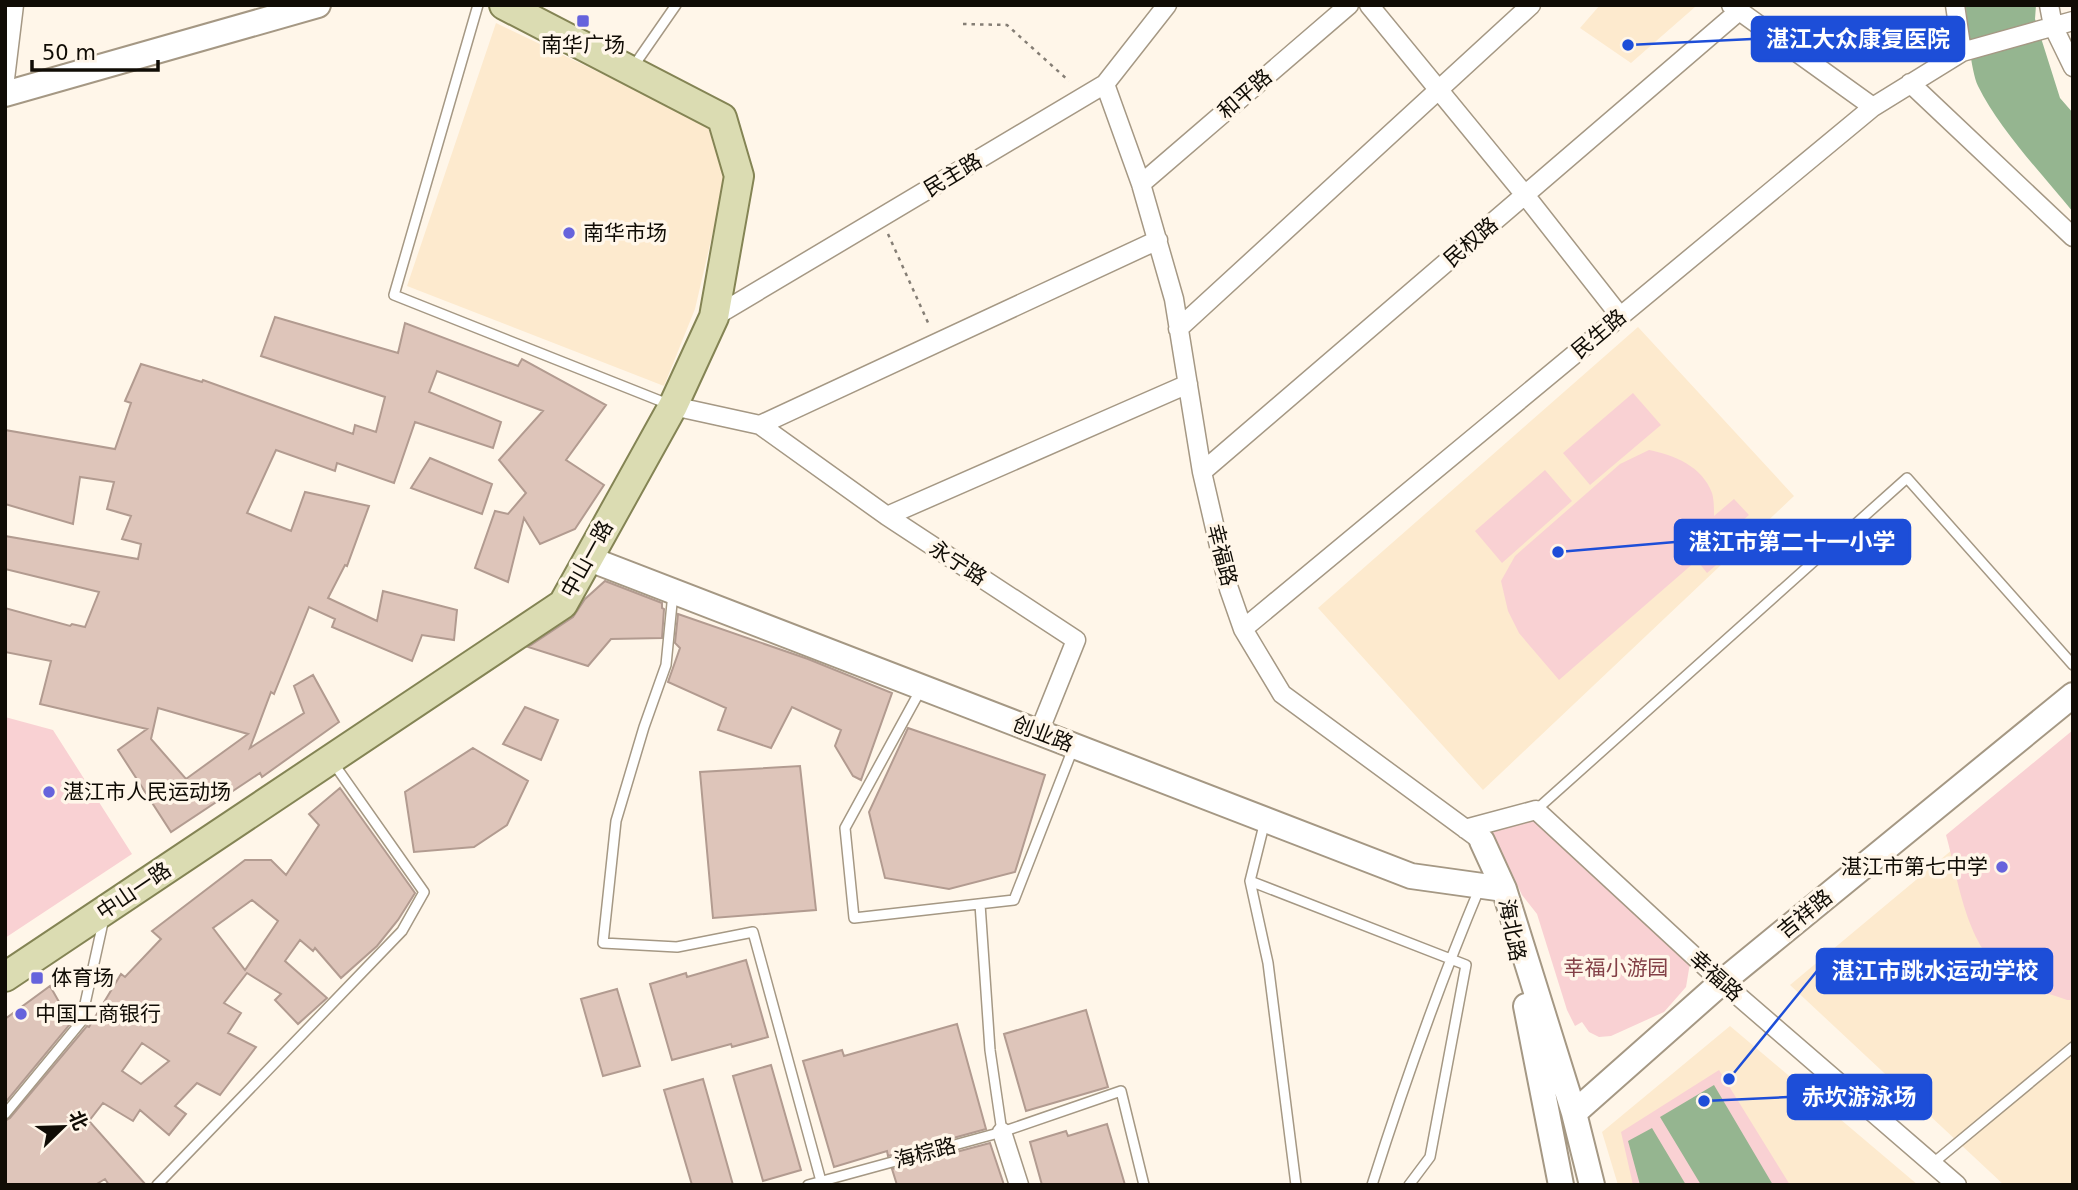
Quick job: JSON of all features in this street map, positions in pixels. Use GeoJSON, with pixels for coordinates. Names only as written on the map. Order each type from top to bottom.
{"type":"FeatureCollection","features":[{"type":"Feature","properties":{"kind":"main road","name":"中山一路"},"geometry":{"type":"LineString","coordinates":[[5,977],[563,604],[673,406],[714,317],[739,176],[722,118],[504,5]]}},
{"type":"Feature","properties":{"kind":"street"},"geometry":{"type":"LineString","coordinates":[[5,79],[14,5]]}},
{"type":"Feature","properties":{"kind":"street"},"geometry":{"type":"LineString","coordinates":[[5,94],[281,10],[318,5]]}},
{"type":"Feature","properties":{"kind":"street","name":"民主路"},"geometry":{"type":"LineString","coordinates":[[714,317],[1105,84],[1167,5]]}},
{"type":"Feature","properties":{"kind":"street","name":"和平路"},"geometry":{"type":"LineString","coordinates":[[1141,184],[1349,5]]}},
{"type":"Feature","properties":{"kind":"street"},"geometry":{"type":"LineString","coordinates":[[1369,5],[1620,316]]}},
{"type":"Feature","properties":{"kind":"street"},"geometry":{"type":"LineString","coordinates":[[1178,329],[1531,5]]}},
{"type":"Feature","properties":{"kind":"street"},"geometry":{"type":"LineString","coordinates":[[1955,5],[1962,52]]}},
{"type":"Feature","properties":{"kind":"street"},"geometry":{"type":"LineString","coordinates":[[2049,5],[2053,26],[2073,67]]}},
{"type":"Feature","properties":{"kind":"street"},"geometry":{"type":"LineString","coordinates":[[1735,8],[1873,107]]}},
{"type":"Feature","properties":{"kind":"street","name":"民权路"},"geometry":{"type":"LineString","coordinates":[[1202,472],[1525,195],[1735,8]]}},
{"type":"Feature","properties":{"kind":"street","name":"民生路"},"geometry":{"type":"LineString","coordinates":[[1243,629],[1873,107],[1962,52],[2073,21]]}},
{"type":"Feature","properties":{"kind":"street"},"geometry":{"type":"LineString","coordinates":[[1910,83],[2073,237]]}},
{"type":"Feature","properties":{"kind":"street","name":"幸福路"},"geometry":{"type":"LineString","coordinates":[[1105,84],[1141,184],[1174,299],[1202,472],[1229,589],[1243,629],[1282,694],[1474,835]]}},
{"type":"Feature","properties":{"kind":"street"},"geometry":{"type":"LineString","coordinates":[[673,406],[760,425],[1158,240]]}},
{"type":"Feature","properties":{"kind":"street"},"geometry":{"type":"LineString","coordinates":[[887,516],[1188,384]]}},
{"type":"Feature","properties":{"kind":"street","name":"永宁路"},"geometry":{"type":"LineString","coordinates":[[760,425],[887,516],[1076,640],[1039,733]]}},
{"type":"Feature","properties":{"kind":"street","name":"创业路"},"geometry":{"type":"LineString","coordinates":[[587,558],[1411,876],[1492,887]]}},
{"type":"Feature","properties":{"kind":"street","name":"吉祥路"},"geometry":{"type":"LineString","coordinates":[[1574,1113],[1722,982],[2073,695]]}},
{"type":"Feature","properties":{"kind":"street"},"geometry":{"type":"LineString","coordinates":[[1492,887],[1474,835],[1536,810]]}},
{"type":"Feature","properties":{"kind":"street","name":"幸福路"},"geometry":{"type":"LineString","coordinates":[[1536,810],[1722,982],[1957,1185]]}},
{"type":"Feature","properties":{"kind":"street","name":"海北路"},"geometry":{"type":"LineString","coordinates":[[1492,887],[1574,1113],[1592,1185]]}},
{"type":"Feature","properties":{"kind":"street","name":"海北路"},"geometry":{"type":"LineString","coordinates":[[1492,887],[1561,1185]]}},
{"type":"Feature","properties":{"kind":"street"},"geometry":{"type":"LineString","coordinates":[[1002,1132],[1019,1185]]}},
{"type":"Feature","properties":{"kind":"lane"},"geometry":{"type":"LineString","coordinates":[[478,5],[394,295],[673,406]]}},
{"type":"Feature","properties":{"kind":"lane"},"geometry":{"type":"LineString","coordinates":[[631,70],[676,5]]}},
{"type":"Feature","properties":{"kind":"lane"},"geometry":{"type":"LineString","coordinates":[[1536,810],[1907,478],[2073,665]]}},
{"type":"Feature","properties":{"kind":"lane"},"geometry":{"type":"LineString","coordinates":[[673,592],[666,665],[615,821],[603,943],[677,947],[753,932],[821,1181]]}},
{"type":"Feature","properties":{"kind":"lane"},"geometry":{"type":"LineString","coordinates":[[922,688],[845,828],[854,918],[1014,900],[1074,746]]}},
{"type":"Feature","properties":{"kind":"lane"},"geometry":{"type":"LineString","coordinates":[[157,1185],[402,931],[424,892],[331,759]]}},
{"type":"Feature","properties":{"kind":"lane"},"geometry":{"type":"LineString","coordinates":[[1265,820],[1250,881],[1268,963],[1296,1185]]}},
{"type":"Feature","properties":{"kind":"lane"},"geometry":{"type":"LineString","coordinates":[[1250,881],[1466,965],[1430,1157],[1409,1185]]}},
{"type":"Feature","properties":{"kind":"lane"},"geometry":{"type":"LineString","coordinates":[[1372,1185],[1395,1111],[1450,959],[1492,887]]}},
{"type":"Feature","properties":{"kind":"lane"},"geometry":{"type":"LineString","coordinates":[[980,904],[990,1050],[1002,1132]]}},
{"type":"Feature","properties":{"kind":"lane"},"geometry":{"type":"LineString","coordinates":[[5,1114],[81,1022],[106,909]]}},
{"type":"Feature","properties":{"kind":"lane"},"geometry":{"type":"LineString","coordinates":[[1931,1164],[2073,1047]]}},
{"type":"Feature","properties":{"kind":"lane","name":"海棕路"},"geometry":{"type":"LineString","coordinates":[[808,1185],[1002,1132],[1121,1091],[1144,1185]]}},
{"type":"Feature","properties":{"kind":"path"},"geometry":{"type":"LineString","coordinates":[[963,24],[1007,25],[1069,81]]}},
{"type":"Feature","properties":{"kind":"path"},"geometry":{"type":"LineString","coordinates":[[880,218],[937,343]]}},
{"type":"Feature","properties":{"kind":"shaded area"},"geometry":{"type":"Polygon","coordinates":[[[1600,5],[1695,7],[1631,63],[1580,28],[1600,5]]]}},
{"type":"Feature","properties":{"kind":"shaded area"},"geometry":{"type":"Polygon","coordinates":[[[1966,5],[2036,5],[2035,19],[2060,98],[2073,113],[2073,212],[2009,135],[1978,86],[1971,59],[1966,5]]]}},
{"type":"Feature","properties":{"kind":"shaded area","name":"南华市场"},"geometry":{"type":"Polygon","coordinates":[[[496,23],[707,124],[725,180],[695,309],[664,386],[407,286],[496,23]]]}},
{"type":"Feature","properties":{"kind":"shaded area"},"geometry":{"type":"Polygon","coordinates":[[[1638,327],[1794,496],[1483,790],[1318,608],[1638,327]]]}},
{"type":"Feature","properties":{"kind":"shaded area","name":"湛江市第七中学"},"geometry":{"type":"Polygon","coordinates":[[[2073,749],[2073,1185],[2004,1185],[1790,985],[2073,749]]]}},
{"type":"Feature","properties":{"kind":"shaded area"},"geometry":{"type":"Polygon","coordinates":[[[1730,1026],[1918,1185],[1618,1185],[1602,1132],[1730,1026]]]}},
{"type":"Feature","properties":{"kind":"shaded area"},"geometry":{"type":"Polygon","coordinates":[[[1714,1085],[1773,1185],[1701,1185],[1660,1117],[1714,1085]]]}},
{"type":"Feature","properties":{"kind":"shaded area"},"geometry":{"type":"Polygon","coordinates":[[[1652,1128],[1686,1185],[1640,1185],[1628,1141],[1652,1128]]]}},
{"type":"Feature","properties":{"kind":"green space"},"geometry":{"type":"Polygon","coordinates":[[[1633,393],[1661,425],[1590,485],[1563,453],[1633,393]]]}},
{"type":"Feature","properties":{"kind":"green space"},"geometry":{"type":"Polygon","coordinates":[[[1649,450],[1686,463],[1701,476],[1712,493],[1714,516],[1734,499],[1749,515],[1559,680],[1519,633],[1508,611],[1501,581],[1515,556],[1620,464],[1649,450]]]}},
{"type":"Feature","properties":{"kind":"green space"},"geometry":{"type":"Polygon","coordinates":[[[1545,470],[1572,501],[1502,563],[1475,531],[1545,470]]]}},
{"type":"Feature","properties":{"kind":"green space"},"geometry":{"type":"Polygon","coordinates":[[[1742,525],[1751,535],[1707,573],[1699,563],[1742,525]]]}},
{"type":"Feature","properties":{"kind":"green space","name":"湛江市人民运动场"},"geometry":{"type":"Polygon","coordinates":[[[5,717],[53,730],[132,854],[5,938],[5,717]]]}},
{"type":"Feature","properties":{"kind":"green space"},"geometry":{"type":"Polygon","coordinates":[[[2073,730],[2073,1000],[2067,1000],[2016,982],[1986,954],[1961,896],[1946,835],[2073,730]]]}},
{"type":"Feature","properties":{"kind":"green space","name":"幸福小游园"},"geometry":{"type":"Polygon","coordinates":[[[1534,813],[1691,957],[1686,987],[1664,1012],[1611,1036],[1599,1037],[1589,1032],[1582,1022],[1575,1026],[1567,1010],[1537,914],[1522,895],[1490,827],[1534,813]]]}},
{"type":"Feature","properties":{"kind":"green space"},"geometry":{"type":"Polygon","coordinates":[[[1719,1070],[1790,1185],[1633,1185],[1621,1132],[1719,1070]]]}},
{"type":"Feature","properties":{"kind":"building"},"geometry":{"type":"Polygon","coordinates":[[[275,317],[398,353],[405,323],[518,366],[522,359],[606,405],[566,460],[604,485],[575,529],[540,544],[524,518],[508,582],[475,568],[495,511],[508,514],[526,493],[499,460],[543,411],[437,371],[429,392],[501,422],[493,448],[415,422],[394,483],[337,463],[335,471],[276,450],[247,513],[291,531],[305,492],[369,506],[347,566],[345,565],[328,598],[377,621],[383,591],[457,610],[454,640],[422,635],[412,661],[332,627],[335,619],[309,607],[274,694],[271,692],[250,748],[304,713],[294,686],[313,675],[339,722],[262,777],[260,773],[171,832],[118,750],[147,729],[40,704],[51,661],[5,652],[5,608],[70,626],[72,624],[85,627],[99,592],[5,569],[5,536],[138,559],[141,544],[122,539],[131,516],[107,509],[114,482],[80,477],[73,524],[5,504],[5,430],[115,449],[131,403],[125,401],[141,364],[202,382],[203,380],[353,434],[355,425],[376,432],[385,397],[261,356],[275,317]],[[158,708],[151,739],[186,779],[248,734],[158,708]]]}},
{"type":"Feature","properties":{"kind":"building"},"geometry":{"type":"Polygon","coordinates":[[[430,458],[492,484],[482,514],[411,488],[430,458]]]}},
{"type":"Feature","properties":{"kind":"building"},"geometry":{"type":"Polygon","coordinates":[[[605,581],[662,603],[662,638],[611,639],[588,666],[528,647],[573,617],[585,599],[605,581]]]}},
{"type":"Feature","properties":{"kind":"building"},"geometry":{"type":"Polygon","coordinates":[[[678,614],[808,659],[892,693],[861,780],[853,776],[835,746],[841,730],[792,707],[771,748],[718,730],[726,708],[668,682],[680,648],[675,643],[678,614]]]}},
{"type":"Feature","properties":{"kind":"building"},"geometry":{"type":"Polygon","coordinates":[[[525,707],[558,720],[541,760],[503,744],[525,707]]]}},
{"type":"Feature","properties":{"kind":"building"},"geometry":{"type":"Polygon","coordinates":[[[908,728],[1045,775],[1015,872],[949,889],[885,878],[869,812],[908,728]]]}},
{"type":"Feature","properties":{"kind":"building"},"geometry":{"type":"Polygon","coordinates":[[[473,748],[528,781],[507,825],[474,847],[414,852],[405,792],[473,748]]]}},
{"type":"Feature","properties":{"kind":"building"},"geometry":{"type":"Polygon","coordinates":[[[800,766],[816,910],[713,918],[700,772],[800,766]]]}},
{"type":"Feature","properties":{"kind":"building"},"geometry":{"type":"Polygon","coordinates":[[[340,788],[415,893],[377,946],[341,978],[315,948],[313,951],[300,940],[285,961],[327,998],[298,1024],[275,1000],[281,994],[247,973],[224,1003],[241,1013],[228,1033],[256,1047],[220,1095],[197,1083],[175,1106],[186,1114],[169,1135],[140,1110],[133,1121],[103,1103],[89,1121],[146,1185],[109,1185],[105,1179],[95,1185],[5,1185],[5,1121],[87,1026],[89,1027],[121,974],[125,977],[161,939],[152,931],[245,860],[271,860],[286,875],[319,825],[309,814],[340,788]],[[252,900],[213,928],[245,970],[278,921],[252,900]],[[142,1043],[122,1071],[141,1084],[169,1061],[142,1043]]]}},
{"type":"Feature","properties":{"kind":"building"},"geometry":{"type":"Polygon","coordinates":[[[746,960],[768,1037],[672,1060],[650,984],[686,973],[687,977],[746,960]]]}},
{"type":"Feature","properties":{"kind":"building"},"geometry":{"type":"Polygon","coordinates":[[[50,986],[71,1023],[5,1103],[5,1019],[50,986]]]}},
{"type":"Feature","properties":{"kind":"building"},"geometry":{"type":"Polygon","coordinates":[[[617,989],[640,1066],[603,1076],[581,999],[617,989]]]}},
{"type":"Feature","properties":{"kind":"building"},"geometry":{"type":"Polygon","coordinates":[[[1086,1010],[1108,1087],[1026,1111],[1004,1034],[1086,1010]]]}},
{"type":"Feature","properties":{"kind":"building"},"geometry":{"type":"Polygon","coordinates":[[[957,1024],[986,1129],[888,1156],[887,1151],[834,1167],[803,1061],[842,1050],[844,1056],[957,1024]]]}},
{"type":"Feature","properties":{"kind":"building"},"geometry":{"type":"Polygon","coordinates":[[[771,1065],[801,1170],[763,1181],[733,1076],[771,1065]]]}},
{"type":"Feature","properties":{"kind":"building"},"geometry":{"type":"Polygon","coordinates":[[[703,1079],[733,1185],[692,1185],[664,1090],[703,1079]]]}},
{"type":"Feature","properties":{"kind":"building"},"geometry":{"type":"Polygon","coordinates":[[[1107,1124],[1125,1185],[1042,1185],[1030,1142],[1066,1131],[1068,1136],[1107,1124]]]}},
{"type":"Feature","properties":{"kind":"building"},"geometry":{"type":"Polygon","coordinates":[[[990,1143],[1004,1185],[897,1185],[892,1169],[990,1143]]]}},
{"type":"Feature","properties":{"kind":"place","name":"南华广场"},"geometry":{"type":"Point","coordinates":[583,21]}},
{"type":"Feature","properties":{"kind":"place","name":"湛江大众康复医院"},"geometry":{"type":"Point","coordinates":[1628,45]}},
{"type":"Feature","properties":{"kind":"place","name":"南华市场"},"geometry":{"type":"Point","coordinates":[569,233]}},
{"type":"Feature","properties":{"kind":"place","name":"湛江市第二十一小学"},"geometry":{"type":"Point","coordinates":[1558,552]}},
{"type":"Feature","properties":{"kind":"place","name":"湛江市人民运动场"},"geometry":{"type":"Point","coordinates":[49,792]}},
{"type":"Feature","properties":{"kind":"place","name":"湛江市第七中学"},"geometry":{"type":"Point","coordinates":[2002,867]}},
{"type":"Feature","properties":{"kind":"place","name":"体育场"},"geometry":{"type":"Point","coordinates":[37,978]}},
{"type":"Feature","properties":{"kind":"place","name":"中国工商银行"},"geometry":{"type":"Point","coordinates":[21,1014]}},
{"type":"Feature","properties":{"kind":"place","name":"湛江市跳水运动学校"},"geometry":{"type":"Point","coordinates":[1729,1079]}},
{"type":"Feature","properties":{"kind":"place","name":"赤坎游泳场"},"geometry":{"type":"Point","coordinates":[1704,1101]}}]}
